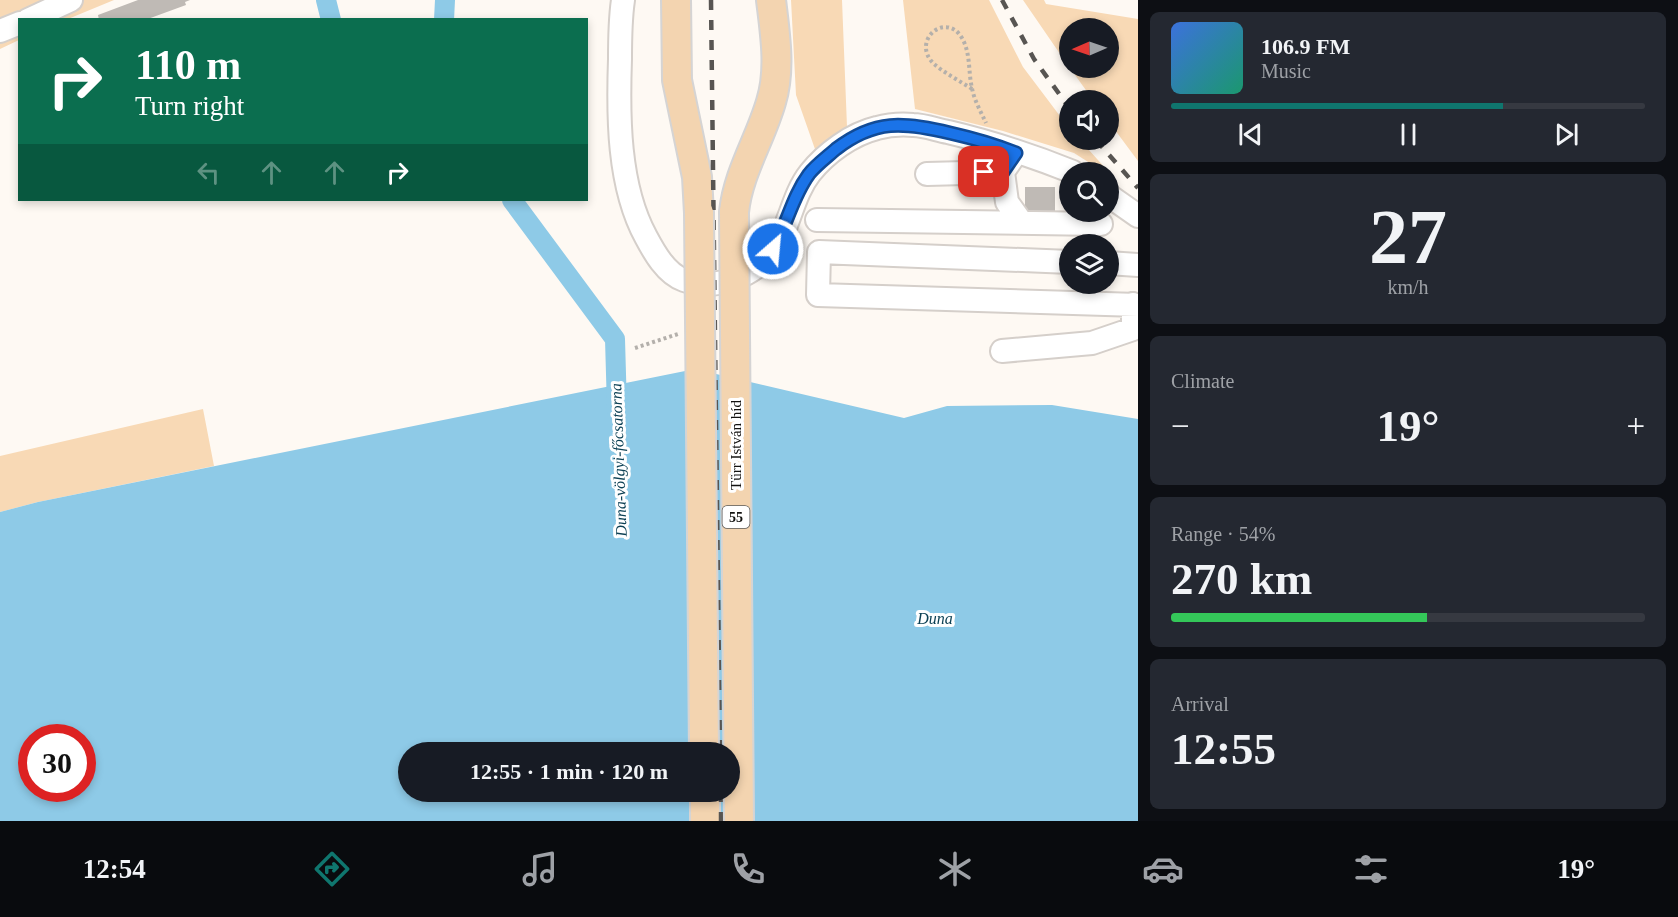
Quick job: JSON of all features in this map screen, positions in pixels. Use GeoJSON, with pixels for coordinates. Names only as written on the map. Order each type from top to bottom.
{"type":"FeatureCollection","features":[{"type":"Feature","properties":{"kind":"main road","name":"55"},"geometry":{"type":"LineString","coordinates":[[676,0],[677,80],[697,177],[699,213],[705,742]]}},
{"type":"Feature","properties":{"kind":"main road","name":"Türr István híd"},"geometry":{"type":"LineString","coordinates":[[739,821],[734,212],[736,191],[771,102],[775,84],[776,43],[771,0]]}},
{"type":"Feature","properties":{"kind":"main road"},"geometry":{"type":"LineString","coordinates":[[705,802],[705,821]]}},
{"type":"Feature","properties":{"kind":"street"},"geometry":{"type":"LineString","coordinates":[[32,18],[71,0]]}},
{"type":"Feature","properties":{"kind":"street"},"geometry":{"type":"LineString","coordinates":[[623,0],[619,83],[621,139],[631,201],[645,235],[657,255],[669,270],[683,280],[708,284],[732,281],[753,270],[773,249],[788,221],[797,194],[810,174],[823,160],[859,134],[877,128],[915,124],[972,138],[1059,167]]}},
{"type":"Feature","properties":{"kind":"street"},"geometry":{"type":"LineString","coordinates":[[0,31],[18,24]]}},
{"type":"Feature","properties":{"kind":"street"},"geometry":{"type":"LineString","coordinates":[[1006,149],[1003,172],[1007,202],[1022,223]]}},
{"type":"Feature","properties":{"kind":"street"},"geometry":{"type":"LineString","coordinates":[[927,174],[1003,172]]}},
{"type":"Feature","properties":{"kind":"street"},"geometry":{"type":"LineString","coordinates":[[1119,203],[1138,216]]}},
{"type":"Feature","properties":{"kind":"street"},"geometry":{"type":"LineString","coordinates":[[817,220],[1101,224]]}},
{"type":"Feature","properties":{"kind":"street"},"geometry":{"type":"LineString","coordinates":[[1002,351],[1092,343],[1133,329],[1136,304],[818,296],[819,252],[1059,262]]}},
{"type":"Feature","properties":{"kind":"street"},"geometry":{"type":"LineString","coordinates":[[1119,264],[1138,265]]}},
{"type":"Feature","properties":{"kind":"path"},"geometry":{"type":"LineString","coordinates":[[972,90],[933,63],[928,56],[927,41],[929,33],[934,29],[942,27],[950,29],[962,38],[968,57],[972,90],[1006,149]]}},
{"type":"Feature","properties":{"kind":"path"},"geometry":{"type":"LineString","coordinates":[[635,348],[684,332]]}},
{"type":"Feature","properties":{"kind":"shaded area"},"geometry":{"type":"Polygon","coordinates":[[[0,0],[114,0],[70,18],[18,18],[18,40],[0,49],[0,0]]]}},
{"type":"Feature","properties":{"kind":"shaded area"},"geometry":{"type":"Polygon","coordinates":[[[791,0],[842,0],[847,127],[816,152],[796,95],[791,0]]]}},
{"type":"Feature","properties":{"kind":"shaded area"},"geometry":{"type":"Polygon","coordinates":[[[903,0],[989,0],[1023,67],[1059,115],[1059,148],[1003,131],[915,109],[903,0]]]}},
{"type":"Feature","properties":{"kind":"shaded area"},"geometry":{"type":"Polygon","coordinates":[[[1023,0],[1044,0],[1046,4],[1138,19],[1138,161],[1119,135],[1119,90],[1086,90],[1077,78],[1119,78],[1119,18],[1059,18],[1059,52],[1023,0]]]}},
{"type":"Feature","properties":{"kind":"shaded area"},"geometry":{"type":"Polygon","coordinates":[[[1064,150],[1089,150],[1100,162],[1088,162],[1064,150]]]}},
{"type":"Feature","properties":{"kind":"shaded area"},"geometry":{"type":"Polygon","coordinates":[[[203,409],[214,466],[0,512],[0,456],[203,409]]]}},
{"type":"Feature","properties":{"kind":"water","name":"Duna"},"geometry":{"type":"Polygon","coordinates":[[[695,369],[904,418],[947,406],[1052,405],[1138,419],[1138,821],[0,821],[0,512],[38,502],[695,369]]]}},
{"type":"Feature","properties":{"kind":"building"},"geometry":{"type":"Polygon","coordinates":[[[138,0],[190,0],[185,2],[186,5],[150,18],[99,18],[98,15],[138,0]]]}},
{"type":"Feature","properties":{"kind":"building"},"geometry":{"type":"Polygon","coordinates":[[[1025,187],[1055,187],[1055,217],[1025,217],[1025,187]]]}},
{"type":"Feature","properties":{"kind":"waterway"},"geometry":{"type":"LineString","coordinates":[[326,0],[330,18]]}},
{"type":"Feature","properties":{"kind":"waterway","name":"Duna-völgyi-főcsatorna"},"geometry":{"type":"LineString","coordinates":[[444,18],[445,0]]}},
{"type":"Feature","properties":{"kind":"waterway","name":"Duna-völgyi-főcsatorna"},"geometry":{"type":"LineString","coordinates":[[513,201],[615,339],[617,409]]}},
{"type":"Feature","properties":{"kind":"railway"},"geometry":{"type":"LineString","coordinates":[[711,0],[720,742]]}},
{"type":"Feature","properties":{"kind":"railway"},"geometry":{"type":"LineString","coordinates":[[1002,0],[1034,59],[1059,94]]}},
{"type":"Feature","properties":{"kind":"railway"},"geometry":{"type":"LineString","coordinates":[[1105,150],[1138,188]]}},
{"type":"Feature","properties":{"kind":"railway"},"geometry":{"type":"LineString","coordinates":[[721,802],[721,821]]}},
{"type":"Feature","properties":{"kind":"route"},"geometry":{"type":"LineString","coordinates":[[773,249],[788,221],[797,194],[810,174],[840,146],[859,134],[877,128],[915,124],[972,138],[1016,153],[1003,172],[984,172]]}}]}
